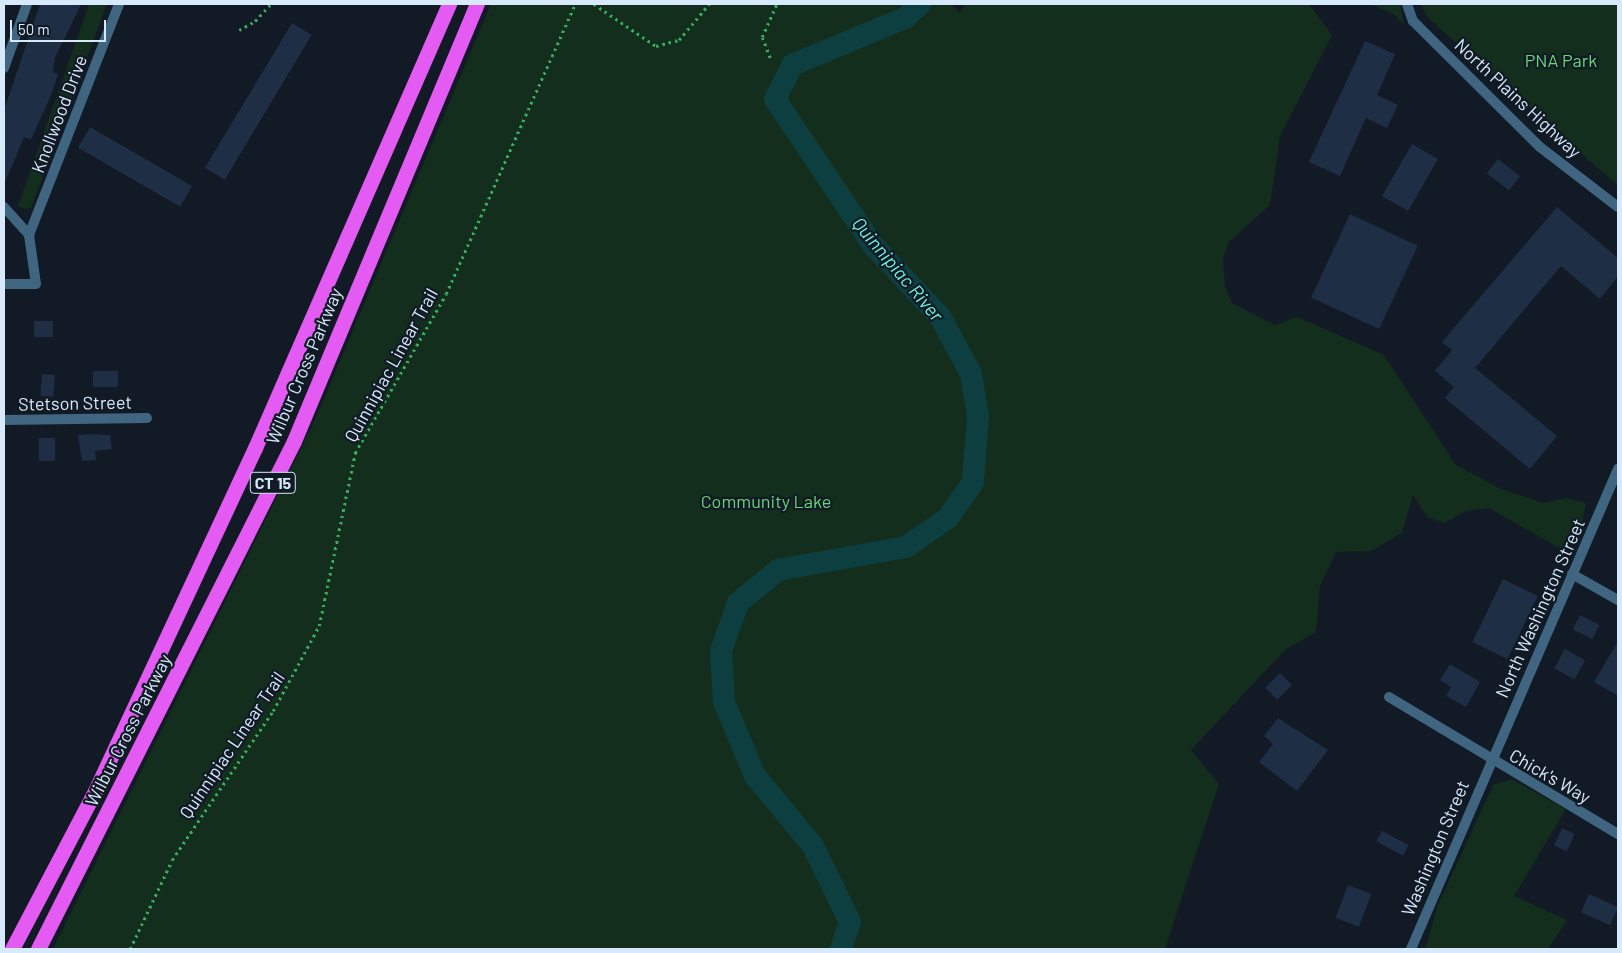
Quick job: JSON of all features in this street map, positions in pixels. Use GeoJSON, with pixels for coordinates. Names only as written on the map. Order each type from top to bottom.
{"type":"FeatureCollection","features":[{"type":"Feature","properties":{"kind":"highway","name":"Wilbur Cross Parkway"},"geometry":{"type":"LineString","coordinates":[[12,949],[95,791],[251,457],[449,4]]}},
{"type":"Feature","properties":{"kind":"highway","name":"Wilbur Cross Parkway"},"geometry":{"type":"LineString","coordinates":[[38,949],[294,440],[477,4]]}},
{"type":"Feature","properties":{"kind":"street"},"geometry":{"type":"LineString","coordinates":[[4,68],[27,4]]}},
{"type":"Feature","properties":{"kind":"street","name":"Knollwood Drive"},"geometry":{"type":"LineString","coordinates":[[29,235],[119,4]]}},
{"type":"Feature","properties":{"kind":"street","name":"North Plains Highway"},"geometry":{"type":"LineString","coordinates":[[1407,4],[1413,21],[1540,146],[1618,207]]}},
{"type":"Feature","properties":{"kind":"street"},"geometry":{"type":"LineString","coordinates":[[4,207],[29,235],[36,284],[4,284]]}},
{"type":"Feature","properties":{"kind":"street","name":"Stetson Street"},"geometry":{"type":"LineString","coordinates":[[4,420],[147,418]]}},
{"type":"Feature","properties":{"kind":"street","name":"North Washington Street"},"geometry":{"type":"LineString","coordinates":[[1491,761],[1618,469]]}},
{"type":"Feature","properties":{"kind":"street"},"geometry":{"type":"LineString","coordinates":[[1572,574],[1618,600]]}},
{"type":"Feature","properties":{"kind":"street","name":"Chick's Way"},"geometry":{"type":"LineString","coordinates":[[1389,697],[1491,761],[1618,834]]}},
{"type":"Feature","properties":{"kind":"street","name":"Washington Street"},"geometry":{"type":"LineString","coordinates":[[1411,949],[1491,761]]}},
{"type":"Feature","properties":{"kind":"path"},"geometry":{"type":"LineString","coordinates":[[240,30],[256,21],[271,4]]}},
{"type":"Feature","properties":{"kind":"path","name":"Quinnipiac Linear Trail"},"geometry":{"type":"LineString","coordinates":[[130,949],[172,860],[268,719],[319,626],[355,453],[446,294],[576,4]]}},
{"type":"Feature","properties":{"kind":"path"},"geometry":{"type":"LineString","coordinates":[[594,4],[656,46],[679,40],[710,4]]}},
{"type":"Feature","properties":{"kind":"path"},"geometry":{"type":"LineString","coordinates":[[770,58],[762,36],[777,4]]}},
{"type":"Feature","properties":{"kind":"green space"},"geometry":{"type":"Polygon","coordinates":[[[89,4],[107,4],[31,208],[26,209],[18,206],[89,4]]]}},
{"type":"Feature","properties":{"kind":"green space","name":"Community Lake"},"geometry":{"type":"Polygon","coordinates":[[[491,4],[951,4],[960,13],[965,4],[1309,4],[1332,35],[1280,136],[1270,205],[1229,242],[1223,258],[1225,287],[1232,303],[1275,325],[1297,317],[1384,355],[1456,465],[1501,489],[1544,503],[1567,498],[1586,503],[1580,534],[1561,549],[1489,508],[1465,511],[1445,523],[1427,517],[1413,495],[1402,533],[1371,551],[1336,552],[1320,586],[1316,632],[1285,650],[1191,750],[1219,784],[1165,949],[53,949],[315,420],[491,4]]]}},
{"type":"Feature","properties":{"kind":"green space"},"geometry":{"type":"Polygon","coordinates":[[[1370,4],[1400,4],[1404,25],[1394,14],[1370,4]]]}},
{"type":"Feature","properties":{"kind":"green space","name":"PNA Park"},"geometry":{"type":"Polygon","coordinates":[[[1421,4],[1618,4],[1618,186],[1427,17],[1421,4]]]}},
{"type":"Feature","properties":{"kind":"green space"},"geometry":{"type":"Polygon","coordinates":[[[1511,779],[1566,809],[1514,896],[1567,920],[1548,949],[1425,949],[1438,905],[1493,785],[1511,779]]]}},
{"type":"Feature","properties":{"kind":"building"},"geometry":{"type":"Polygon","coordinates":[[[40,4],[81,4],[55,58],[53,72],[58,74],[51,95],[31,140],[24,137],[4,185],[4,110],[40,4]]]}},
{"type":"Feature","properties":{"kind":"building"},"geometry":{"type":"Polygon","coordinates":[[[292,23],[312,35],[225,180],[205,168],[292,23]]]}},
{"type":"Feature","properties":{"kind":"building"},"geometry":{"type":"Polygon","coordinates":[[[1365,41],[1395,54],[1377,95],[1398,105],[1387,128],[1366,118],[1340,176],[1309,162],[1365,41]]]}},
{"type":"Feature","properties":{"kind":"building"},"geometry":{"type":"Polygon","coordinates":[[[90,127],[192,186],[180,207],[78,148],[90,127]]]}},
{"type":"Feature","properties":{"kind":"building"},"geometry":{"type":"Polygon","coordinates":[[[1412,144],[1438,159],[1408,211],[1382,196],[1412,144]]]}},
{"type":"Feature","properties":{"kind":"building"},"geometry":{"type":"Polygon","coordinates":[[[1498,159],[1520,176],[1509,190],[1487,173],[1498,159]]]}},
{"type":"Feature","properties":{"kind":"building"},"geometry":{"type":"Polygon","coordinates":[[[1557,207],[1618,258],[1618,276],[1600,299],[1561,266],[1475,368],[1557,436],[1530,469],[1445,398],[1454,387],[1435,371],[1452,350],[1442,342],[1557,207]]]}},
{"type":"Feature","properties":{"kind":"building"},"geometry":{"type":"Polygon","coordinates":[[[1350,214],[1418,246],[1379,329],[1311,297],[1350,214]]]}},
{"type":"Feature","properties":{"kind":"building"},"geometry":{"type":"Polygon","coordinates":[[[34,321],[53,321],[53,337],[34,337],[34,321]]]}},
{"type":"Feature","properties":{"kind":"building"},"geometry":{"type":"Polygon","coordinates":[[[93,371],[118,371],[118,387],[93,387],[93,371]]]}},
{"type":"Feature","properties":{"kind":"building"},"geometry":{"type":"Polygon","coordinates":[[[42,374],[55,375],[53,397],[40,396],[42,374]]]}},
{"type":"Feature","properties":{"kind":"building"},"geometry":{"type":"Polygon","coordinates":[[[78,435],[110,435],[112,449],[95,451],[96,460],[82,461],[78,435]]]}},
{"type":"Feature","properties":{"kind":"building"},"geometry":{"type":"Polygon","coordinates":[[[39,438],[55,438],[55,461],[39,461],[39,438]]]}},
{"type":"Feature","properties":{"kind":"building"},"geometry":{"type":"Polygon","coordinates":[[[1503,579],[1538,596],[1507,659],[1472,642],[1503,579]]]}},
{"type":"Feature","properties":{"kind":"building"},"geometry":{"type":"Polygon","coordinates":[[[1580,615],[1600,625],[1592,639],[1573,629],[1580,615]]]}},
{"type":"Feature","properties":{"kind":"building"},"geometry":{"type":"Polygon","coordinates":[[[1618,641],[1618,696],[1594,682],[1618,641]]]}},
{"type":"Feature","properties":{"kind":"building"},"geometry":{"type":"Polygon","coordinates":[[[1565,649],[1585,660],[1574,679],[1554,668],[1565,649]]]}},
{"type":"Feature","properties":{"kind":"building"},"geometry":{"type":"Polygon","coordinates":[[[1450,664],[1480,682],[1466,707],[1446,696],[1451,687],[1440,680],[1450,664]]]}},
{"type":"Feature","properties":{"kind":"building"},"geometry":{"type":"Polygon","coordinates":[[[1280,673],[1292,685],[1277,700],[1265,688],[1280,673]]]}},
{"type":"Feature","properties":{"kind":"building"},"geometry":{"type":"Polygon","coordinates":[[[1278,718],[1328,750],[1297,791],[1259,762],[1273,744],[1264,736],[1278,718]]]}},
{"type":"Feature","properties":{"kind":"building"},"geometry":{"type":"Polygon","coordinates":[[[1562,828],[1575,834],[1567,851],[1554,845],[1562,828]]]}},
{"type":"Feature","properties":{"kind":"building"},"geometry":{"type":"Polygon","coordinates":[[[1382,831],[1408,845],[1403,856],[1376,842],[1382,831]]]}},
{"type":"Feature","properties":{"kind":"building"},"geometry":{"type":"Polygon","coordinates":[[[1348,885],[1371,894],[1359,927],[1335,918],[1348,885]]]}},
{"type":"Feature","properties":{"kind":"building"},"geometry":{"type":"Polygon","coordinates":[[[1589,894],[1618,907],[1610,925],[1581,912],[1589,894]]]}},
{"type":"Feature","properties":{"kind":"waterway","name":"Quinnipiac River"},"geometry":{"type":"LineString","coordinates":[[841,949],[850,922],[813,846],[755,776],[724,702],[721,651],[738,603],[778,570],[906,547],[948,518],[973,482],[978,416],[971,374],[941,318],[872,244],[775,99],[792,65],[905,18],[920,4]]}}]}
